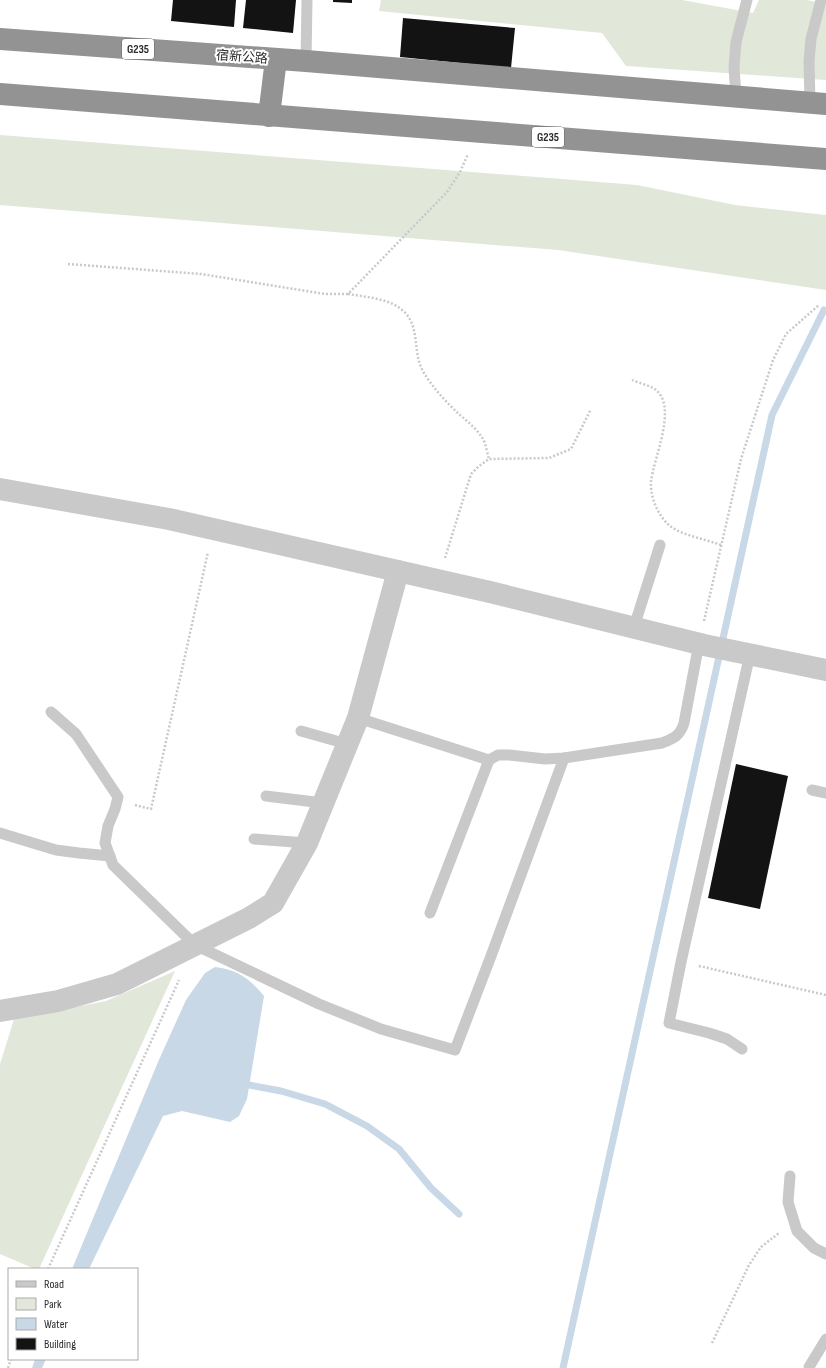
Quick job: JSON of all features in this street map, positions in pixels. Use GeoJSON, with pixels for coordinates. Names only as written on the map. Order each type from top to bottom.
{"type":"FeatureCollection","features":[{"type":"Feature","properties":{"kind":"highway","name":"宿新公路"},"geometry":{"type":"LineString","coordinates":[[0,39],[276,59],[270,116]]}},
{"type":"Feature","properties":{"kind":"highway","name":"G235"},"geometry":{"type":"LineString","coordinates":[[276,59],[818,103]]}},
{"type":"Feature","properties":{"kind":"highway","name":"G235"},"geometry":{"type":"LineString","coordinates":[[0,94],[826,159]]}},
{"type":"Feature","properties":{"kind":"street"},"geometry":{"type":"LineString","coordinates":[[0,489],[168,519],[214,529],[398,570],[702,644],[826,670]]}},
{"type":"Feature","properties":{"kind":"street"},"geometry":{"type":"LineString","coordinates":[[0,1011],[58,1001],[118,984],[249,918],[274,903],[307,843],[358,718],[398,570]]}},
{"type":"Feature","properties":{"kind":"lane"},"geometry":{"type":"LineString","coordinates":[[306,61],[308,0]]}},
{"type":"Feature","properties":{"kind":"lane"},"geometry":{"type":"LineString","coordinates":[[736,96],[734,67],[736,42],[747,0]]}},
{"type":"Feature","properties":{"kind":"lane"},"geometry":{"type":"LineString","coordinates":[[818,103],[809,61],[811,39],[821,0]]}},
{"type":"Feature","properties":{"kind":"lane"},"geometry":{"type":"LineString","coordinates":[[634,627],[660,545]]}},
{"type":"Feature","properties":{"kind":"lane"},"geometry":{"type":"LineString","coordinates":[[430,913],[489,760],[498,755],[545,759],[564,758],[662,743],[674,738],[681,732],[684,723],[702,644]]}},
{"type":"Feature","properties":{"kind":"lane"},"geometry":{"type":"LineString","coordinates":[[742,1049],[727,1039],[669,1023],[746,653]]}},
{"type":"Feature","properties":{"kind":"lane"},"geometry":{"type":"LineString","coordinates":[[51,712],[76,734],[118,797],[108,826],[105,843],[113,865],[195,944],[319,1004],[381,1029],[455,1050],[564,758]]}},
{"type":"Feature","properties":{"kind":"lane"},"geometry":{"type":"LineString","coordinates":[[358,718],[489,760]]}},
{"type":"Feature","properties":{"kind":"lane"},"geometry":{"type":"LineString","coordinates":[[300,731],[347,744]]}},
{"type":"Feature","properties":{"kind":"lane"},"geometry":{"type":"LineString","coordinates":[[812,790],[826,793]]}},
{"type":"Feature","properties":{"kind":"lane"},"geometry":{"type":"LineString","coordinates":[[266,796],[323,803]]}},
{"type":"Feature","properties":{"kind":"lane"},"geometry":{"type":"LineString","coordinates":[[0,833],[56,850],[110,856]]}},
{"type":"Feature","properties":{"kind":"lane"},"geometry":{"type":"LineString","coordinates":[[254,839],[307,843]]}},
{"type":"Feature","properties":{"kind":"lane"},"geometry":{"type":"LineString","coordinates":[[790,1176],[788,1202],[797,1232],[814,1248],[826,1254]]}},
{"type":"Feature","properties":{"kind":"lane"},"geometry":{"type":"LineString","coordinates":[[809,1367],[826,1339]]}},
{"type":"Feature","properties":{"kind":"path"},"geometry":{"type":"LineString","coordinates":[[348,294],[447,192],[460,172],[478,132]]}},
{"type":"Feature","properties":{"kind":"path"},"geometry":{"type":"LineString","coordinates":[[68,264],[201,274],[325,294],[348,294],[387,302],[400,308],[410,318],[416,333],[417,353],[423,372],[458,413],[476,429],[484,440],[489,459]]}},
{"type":"Feature","properties":{"kind":"path"},"geometry":{"type":"LineString","coordinates":[[702,644],[721,545],[741,458],[773,360],[786,334],[819,305]]}},
{"type":"Feature","properties":{"kind":"path"},"geometry":{"type":"LineString","coordinates":[[632,380],[657,390],[663,399],[665,414],[662,435],[651,482],[653,499],[659,514],[670,526],[684,533],[721,545]]}},
{"type":"Feature","properties":{"kind":"path"},"geometry":{"type":"LineString","coordinates":[[438,580],[471,474],[489,459],[549,458],[572,449],[591,409]]}},
{"type":"Feature","properties":{"kind":"path"},"geometry":{"type":"LineString","coordinates":[[117,802],[151,809],[214,529]]}},
{"type":"Feature","properties":{"kind":"path"},"geometry":{"type":"LineString","coordinates":[[48,1268],[195,944]]}},
{"type":"Feature","properties":{"kind":"path"},"geometry":{"type":"LineString","coordinates":[[681,962],[826,995]]}},
{"type":"Feature","properties":{"kind":"path"},"geometry":{"type":"LineString","coordinates":[[712,1344],[749,1265],[761,1247],[794,1221]]}},
{"type":"Feature","properties":{"kind":"green space"},"geometry":{"type":"Polygon","coordinates":[[[381,0],[682,0],[753,13],[759,0],[807,0],[826,4],[826,80],[626,66],[602,33],[379,11],[381,0]]]}},
{"type":"Feature","properties":{"kind":"green space"},"geometry":{"type":"Polygon","coordinates":[[[0,135],[637,185],[735,205],[826,215],[826,290],[558,250],[0,205],[0,135]]]}},
{"type":"Feature","properties":{"kind":"green space"},"geometry":{"type":"Polygon","coordinates":[[[175,971],[39,1268],[33,1268],[0,1254],[0,1064],[14,1019],[106,1001],[175,971]]]}},
{"type":"Feature","properties":{"kind":"water"},"geometry":{"type":"Polygon","coordinates":[[[215,967],[230,970],[248,980],[264,996],[247,1099],[239,1116],[230,1122],[182,1111],[163,1116],[89,1268],[72,1268],[158,1062],[186,1000],[205,973],[215,967]]]}},
{"type":"Feature","properties":{"kind":"water"},"geometry":{"type":"Polygon","coordinates":[[[35,1360],[46,1360],[42,1368],[32,1368],[35,1360]]]}},
{"type":"Feature","properties":{"kind":"building"},"geometry":{"type":"Polygon","coordinates":[[[173,0],[236,0],[234,27],[171,21],[173,0]]]}},
{"type":"Feature","properties":{"kind":"building"},"geometry":{"type":"Polygon","coordinates":[[[246,0],[296,0],[293,33],[243,28],[246,0]]]}},
{"type":"Feature","properties":{"kind":"building"},"geometry":{"type":"Polygon","coordinates":[[[333,0],[352,0],[352,3],[333,2],[333,0]]]}},
{"type":"Feature","properties":{"kind":"building"},"geometry":{"type":"Polygon","coordinates":[[[403,18],[515,28],[511,68],[400,57],[403,18]]]}},
{"type":"Feature","properties":{"kind":"building"},"geometry":{"type":"Polygon","coordinates":[[[736,764],[788,776],[760,909],[708,898],[736,764]]]}},
{"type":"Feature","properties":{"kind":"waterway"},"geometry":{"type":"LineString","coordinates":[[563,1368],[772,415],[824,310]]}},
{"type":"Feature","properties":{"kind":"waterway"},"geometry":{"type":"LineString","coordinates":[[249,1085],[281,1091],[325,1104],[367,1126],[399,1149],[431,1188],[459,1214]]}}]}
